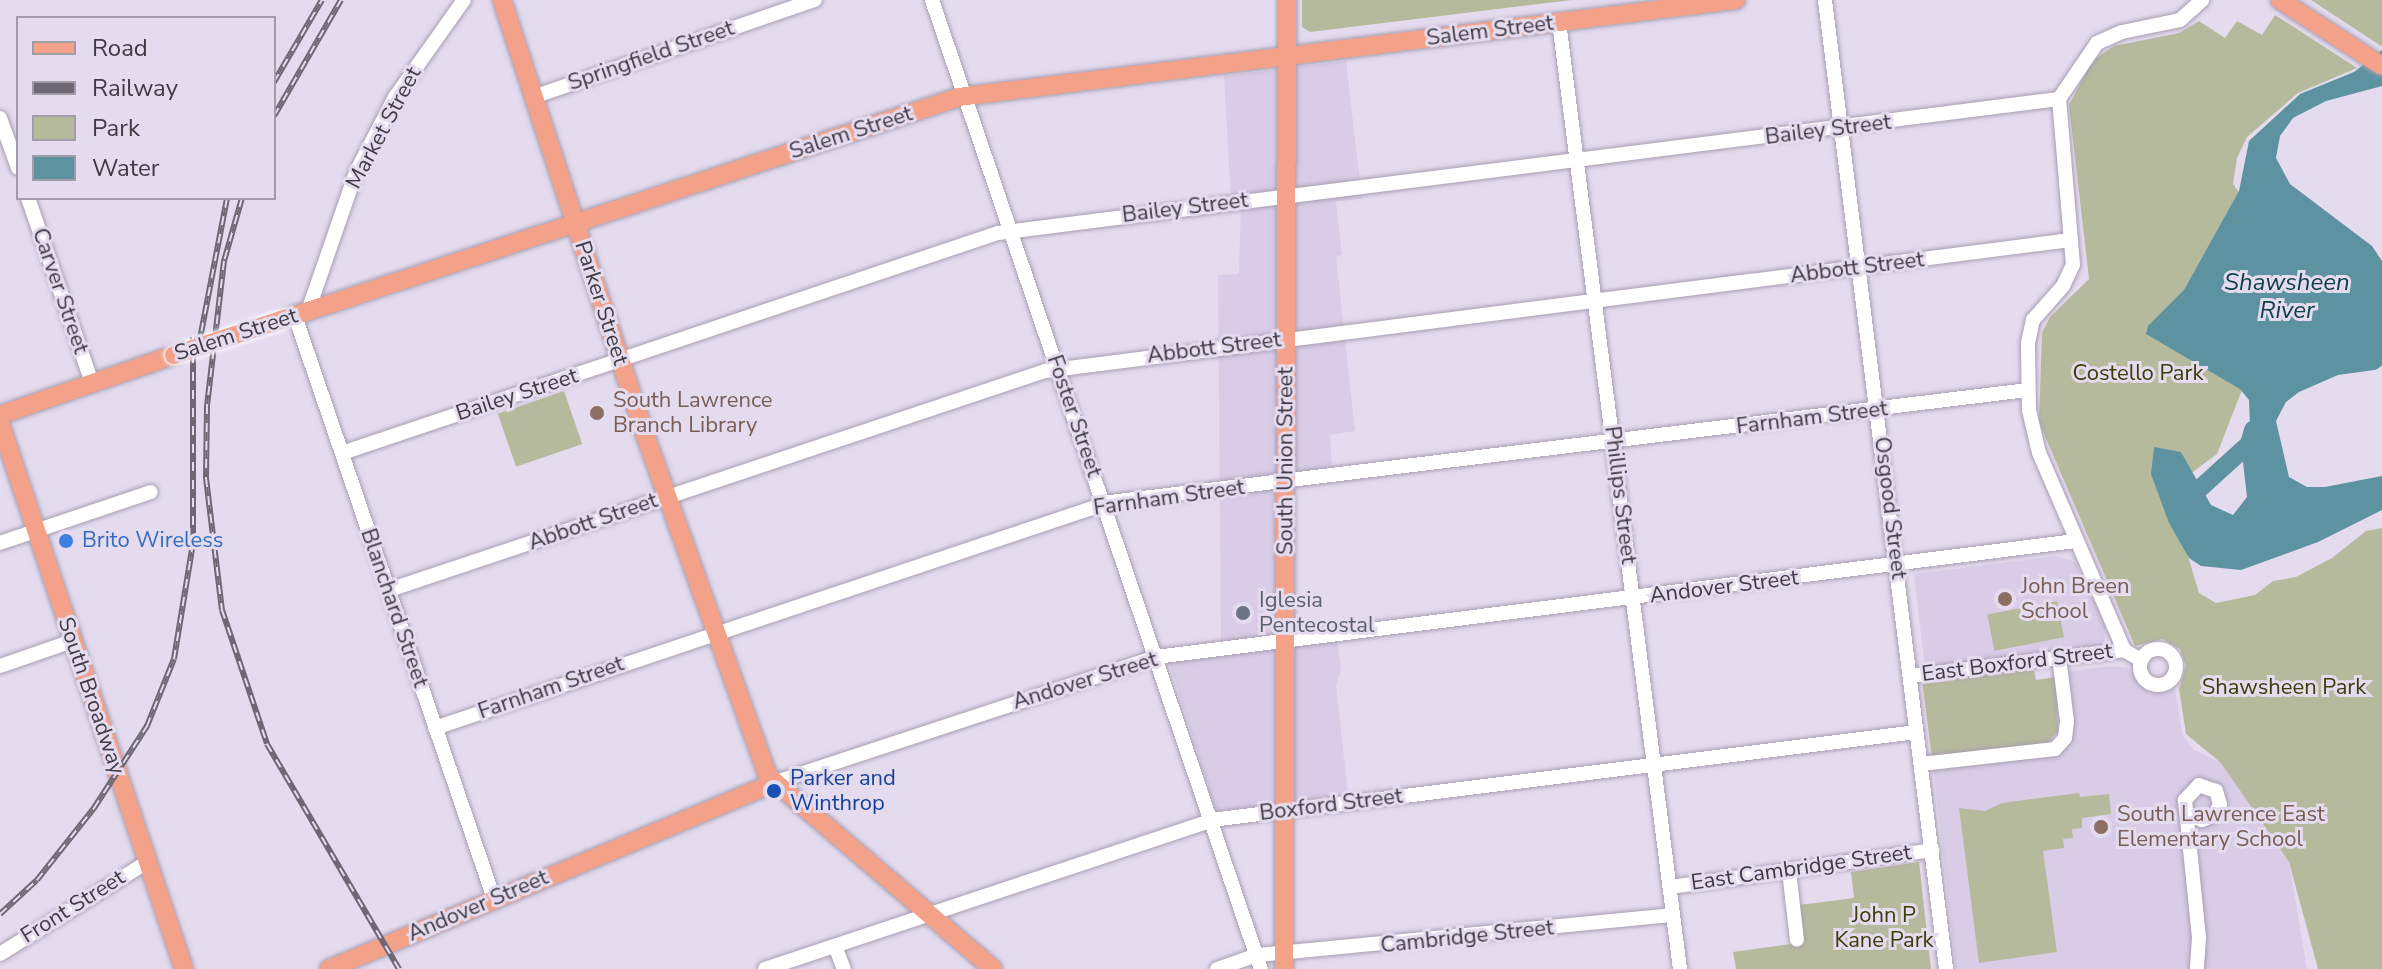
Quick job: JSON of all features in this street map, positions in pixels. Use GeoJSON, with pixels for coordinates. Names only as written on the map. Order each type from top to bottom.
{"type":"FeatureCollection","features":[{"type":"Feature","properties":{"kind":"main road","name":"Parker Street"},"geometry":{"type":"LineString","coordinates":[[502,0],[666,498],[713,633],[773,783]]}},
{"type":"Feature","properties":{"kind":"main road","name":"South Union Street"},"geometry":{"type":"LineString","coordinates":[[1284,962],[1287,811],[1283,482],[1287,340],[1287,0]]}},
{"type":"Feature","properties":{"kind":"main road","name":"Salem Street"},"geometry":{"type":"LineString","coordinates":[[0,415],[174,355],[966,96],[1736,0]]}},
{"type":"Feature","properties":{"kind":"main road"},"geometry":{"type":"LineString","coordinates":[[2280,0],[2376,62]]}},
{"type":"Feature","properties":{"kind":"main road","name":"South Broadway"},"geometry":{"type":"LineString","coordinates":[[0,423],[184,969]]}},
{"type":"Feature","properties":{"kind":"main road"},"geometry":{"type":"LineString","coordinates":[[773,783],[993,969]]}},
{"type":"Feature","properties":{"kind":"main road","name":"Andover Street"},"geometry":{"type":"LineString","coordinates":[[329,969],[773,783]]}},
{"type":"Feature","properties":{"kind":"street","name":"Market Street"},"geometry":{"type":"LineString","coordinates":[[297,315],[356,172],[395,97],[464,0]]}},
{"type":"Feature","properties":{"kind":"street","name":"Springfield Street"},"geometry":{"type":"LineString","coordinates":[[533,97],[815,0]]}},
{"type":"Feature","properties":{"kind":"street","name":"Foster Street"},"geometry":{"type":"LineString","coordinates":[[932,0],[1259,962]]}},
{"type":"Feature","properties":{"kind":"street","name":"Osgood Street"},"geometry":{"type":"LineString","coordinates":[[1825,0],[1946,969]]}},
{"type":"Feature","properties":{"kind":"street"},"geometry":{"type":"LineString","coordinates":[[2141,660],[2124,650],[2039,453],[2028,390],[2030,329],[2071,275],[2059,99],[2097,43],[2122,32],[2180,20],[2202,0]]}},
{"type":"Feature","properties":{"kind":"street","name":"Phillips Street"},"geometry":{"type":"LineString","coordinates":[[1559,22],[1680,969]]}},
{"type":"Feature","properties":{"kind":"street","name":"Bailey Street"},"geometry":{"type":"LineString","coordinates":[[342,453],[1013,231],[1577,159],[1841,129],[2059,99]]}},
{"type":"Feature","properties":{"kind":"street"},"geometry":{"type":"LineString","coordinates":[[0,118],[11,163]]}},
{"type":"Feature","properties":{"kind":"street","name":"Carver Street"},"geometry":{"type":"LineString","coordinates":[[29,200],[92,383]]}},
{"type":"Feature","properties":{"kind":"street","name":"Abbott Street"},"geometry":{"type":"LineString","coordinates":[[389,590],[1057,368],[2071,240]]}},
{"type":"Feature","properties":{"kind":"street","name":"Blanchard Street"},"geometry":{"type":"LineString","coordinates":[[297,315],[494,899]]}},
{"type":"Feature","properties":{"kind":"street","name":"Farnham Street"},"geometry":{"type":"LineString","coordinates":[[435,728],[1105,503],[2028,390]]}},
{"type":"Feature","properties":{"kind":"street"},"geometry":{"type":"LineString","coordinates":[[0,543],[151,492]]}},
{"type":"Feature","properties":{"kind":"street","name":"Andover Street"},"geometry":{"type":"LineString","coordinates":[[773,783],[1156,657],[2075,541]]}},
{"type":"Feature","properties":{"kind":"street"},"geometry":{"type":"LineString","coordinates":[[0,666],[72,641]]}},
{"type":"Feature","properties":{"kind":"street","name":"East Boxford Street"},"geometry":{"type":"LineString","coordinates":[[1910,676],[2124,650]]}},
{"type":"Feature","properties":{"kind":"street"},"geometry":{"type":"LineString","coordinates":[[1921,764],[2055,749],[2065,738],[2059,657]]}},
{"type":"Feature","properties":{"kind":"street","name":"Boxford Street"},"geometry":{"type":"LineString","coordinates":[[765,969],[1212,820],[1917,732]]}},
{"type":"Feature","properties":{"kind":"street"},"geometry":{"type":"LineString","coordinates":[[2189,815],[2197,969]]}},
{"type":"Feature","properties":{"kind":"street","name":"East Cambridge Street"},"geometry":{"type":"LineString","coordinates":[[1670,887],[1932,850]]}},
{"type":"Feature","properties":{"kind":"street","name":"Front Street"},"geometry":{"type":"LineString","coordinates":[[0,954],[147,862]]}},
{"type":"Feature","properties":{"kind":"street"},"geometry":{"type":"LineString","coordinates":[[1789,871],[1797,940]]}},
{"type":"Feature","properties":{"kind":"street","name":"Cambridge Street"},"geometry":{"type":"LineString","coordinates":[[1217,969],[1672,915]]}},
{"type":"Feature","properties":{"kind":"street"},"geometry":{"type":"LineString","coordinates":[[835,946],[844,969]]}},
{"type":"Feature","properties":{"kind":"shaded area"},"geometry":{"type":"Polygon","coordinates":[[[1346,61],[1362,199],[1336,201],[1342,255],[1336,256],[1355,431],[1330,435],[1332,471],[1294,473],[1295,631],[1335,626],[1341,668],[1336,685],[1348,795],[1216,811],[1168,659],[1221,653],[1218,275],[1239,274],[1241,200],[1231,200],[1224,76],[1346,61]]]}},
{"type":"Feature","properties":{"kind":"shaded area","name":"John Breen School"},"geometry":{"type":"Polygon","coordinates":[[[2056,556],[2075,562],[2106,625],[2104,644],[1925,669],[1914,574],[2056,556]]]}},
{"type":"Feature","properties":{"kind":"shaded area","name":"South Lawrence East Elementary School"},"geometry":{"type":"Polygon","coordinates":[[[2113,666],[2128,668],[2149,691],[2161,692],[2174,684],[2183,736],[2193,749],[2221,763],[2289,862],[2307,969],[1956,969],[1932,758],[2047,743],[2056,673],[2113,666]]]}},
{"type":"Feature","properties":{"kind":"green space"},"geometry":{"type":"Polygon","coordinates":[[[1302,0],[1572,0],[1310,32],[1302,27],[1302,0]]]}},
{"type":"Feature","properties":{"kind":"green space"},"geometry":{"type":"Polygon","coordinates":[[[2311,0],[2382,0],[2382,45],[2381,46],[2311,0]]]}},
{"type":"Feature","properties":{"kind":"green space"},"geometry":{"type":"Polygon","coordinates":[[[2275,15],[2357,68],[2298,93],[2247,137],[2237,158],[2233,184],[2246,202],[2247,377],[2217,454],[2182,480],[2176,516],[2199,593],[2216,603],[2255,595],[2273,581],[2296,577],[2332,558],[2366,531],[2382,528],[2382,969],[2318,969],[2289,862],[2221,763],[2186,734],[2179,689],[2186,666],[2180,649],[2162,639],[2135,646],[2039,422],[2042,333],[2050,317],[2089,279],[2069,105],[2092,61],[2114,46],[2179,33],[2199,21],[2225,38],[2237,21],[2262,35],[2275,15]]]}},
{"type":"Feature","properties":{"kind":"green space"},"geometry":{"type":"Polygon","coordinates":[[[564,391],[582,444],[516,467],[498,414],[564,391]]]}},
{"type":"Feature","properties":{"kind":"green space"},"geometry":{"type":"Polygon","coordinates":[[[2057,601],[2064,637],[1994,651],[1987,615],[2057,601]]]}},
{"type":"Feature","properties":{"kind":"green space"},"geometry":{"type":"Polygon","coordinates":[[[2033,665],[2036,680],[2056,677],[2058,731],[2047,743],[1932,758],[1922,681],[2033,665]]]}},
{"type":"Feature","properties":{"kind":"green space"},"geometry":{"type":"Polygon","coordinates":[[[2079,793],[2080,797],[2109,794],[2111,814],[2082,818],[2082,828],[2072,829],[2073,838],[2063,839],[2064,848],[2043,851],[2057,952],[1979,963],[1959,808],[1985,811],[2002,803],[2079,793]]]}},
{"type":"Feature","properties":{"kind":"green space","name":"John P Kane Park"},"geometry":{"type":"Polygon","coordinates":[[[1919,862],[1931,969],[1736,969],[1733,952],[1804,942],[1799,905],[1854,898],[1851,872],[1919,862]]]}},
{"type":"Feature","properties":{"kind":"water","name":"Shawsheen River"},"geometry":{"type":"Polygon","coordinates":[[[2382,50],[2382,86],[2326,101],[2293,118],[2280,136],[2276,158],[2290,184],[2372,246],[2382,261],[2382,347],[2354,368],[2299,392],[2286,402],[2276,421],[2289,477],[2307,487],[2325,487],[2382,476],[2382,510],[2318,542],[2241,570],[2201,566],[2189,558],[2169,523],[2151,474],[2154,447],[2181,452],[2211,505],[2233,515],[2247,497],[2241,445],[2250,425],[2249,400],[2240,389],[2146,334],[2148,326],[2184,290],[2239,191],[2249,141],[2300,94],[2354,72],[2382,50]]]}},
{"type":"Feature","properties":{"kind":"waterway","name":"Shawsheen River"},"geometry":{"type":"LineString","coordinates":[[2337,366],[2373,361],[2382,354]]}},
{"type":"Feature","properties":{"kind":"waterway","name":"Shawsheen River"},"geometry":{"type":"LineString","coordinates":[[2194,508],[2196,492],[2249,444],[2253,430]]}},
{"type":"Feature","properties":{"kind":"railway"},"geometry":{"type":"LineString","coordinates":[[276,79],[322,0]]}},
{"type":"Feature","properties":{"kind":"railway"},"geometry":{"type":"LineString","coordinates":[[276,113],[341,0]]}},
{"type":"Feature","properties":{"kind":"railway"},"geometry":{"type":"LineString","coordinates":[[198,349],[227,200]]}},
{"type":"Feature","properties":{"kind":"railway"},"geometry":{"type":"LineString","coordinates":[[241,200],[224,261],[207,405],[206,478],[222,610],[267,744],[399,969]]}},
{"type":"Feature","properties":{"kind":"railway"},"geometry":{"type":"LineString","coordinates":[[0,914],[37,880],[94,808],[147,726],[174,659],[193,543],[193,337]]}},
{"type":"Feature","properties":{"kind":"place","name":"South Lawrence Branch Library"},"geometry":{"type":"Point","coordinates":[597,413]}},
{"type":"Feature","properties":{"kind":"place","name":"Brito Wireless"},"geometry":{"type":"Point","coordinates":[66,541]}},
{"type":"Feature","properties":{"kind":"place","name":"John Breen School"},"geometry":{"type":"Point","coordinates":[2005,599]}},
{"type":"Feature","properties":{"kind":"place","name":"Iglesia Pentecostal"},"geometry":{"type":"Point","coordinates":[1243,613]}},
{"type":"Feature","properties":{"kind":"place","name":"Parker and Winthrop"},"geometry":{"type":"Point","coordinates":[774,791]}},
{"type":"Feature","properties":{"kind":"place","name":"South Lawrence East Elementary School"},"geometry":{"type":"Point","coordinates":[2101,827]}},
{"type":"Feature","properties":{"kind":"park label","name":"Costello Park"},"geometry":{"type":"Point","coordinates":[2138,374]}},
{"type":"Feature","properties":{"kind":"park label","name":"Shawsheen Park"},"geometry":{"type":"Point","coordinates":[2284,688]}}]}
